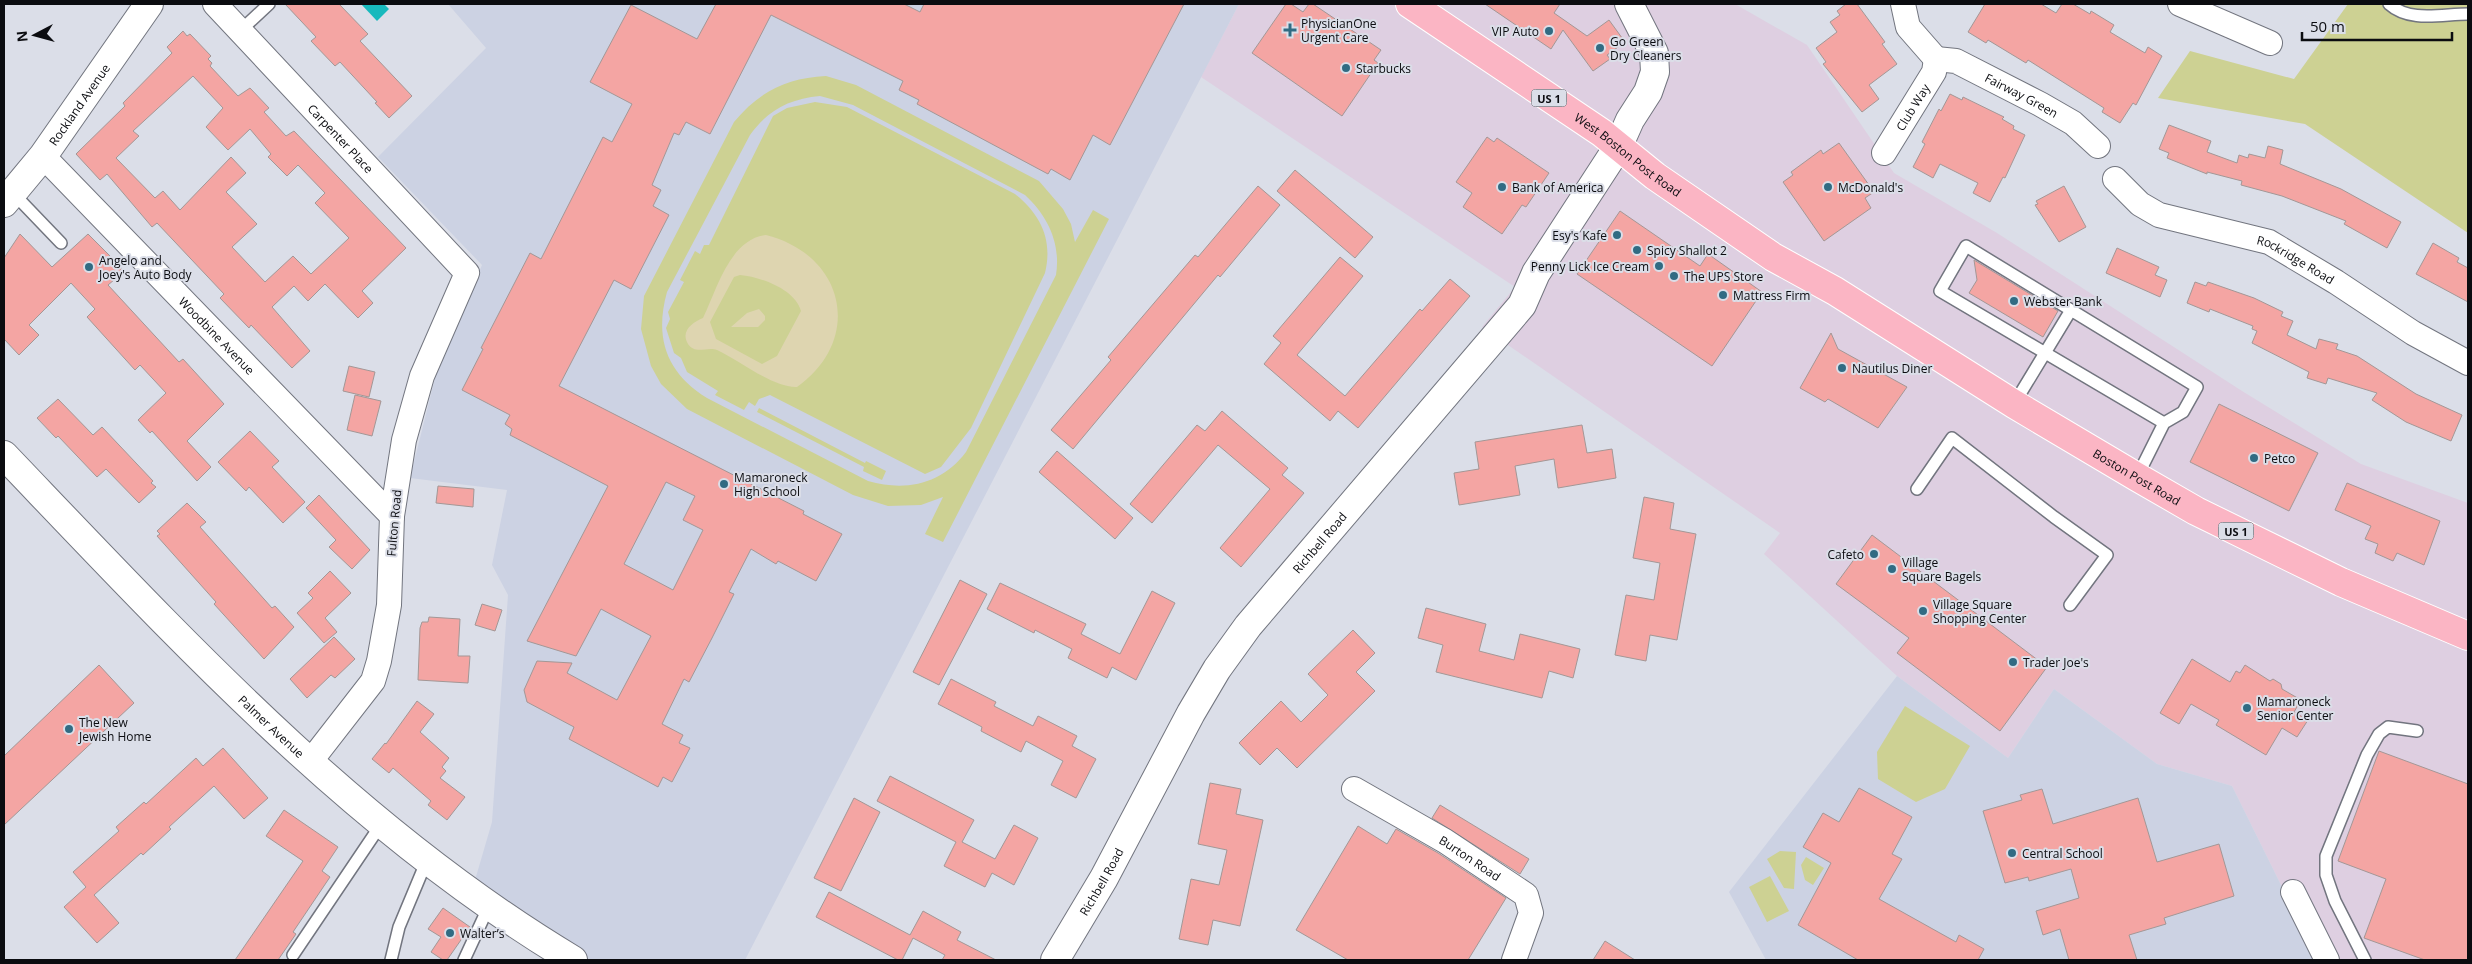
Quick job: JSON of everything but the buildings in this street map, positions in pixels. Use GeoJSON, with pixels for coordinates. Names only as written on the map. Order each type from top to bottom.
{"type":"FeatureCollection","features":[{"type":"Feature","properties":{"kind":"main road","name":"West Boston Post Road"},"geometry":{"type":"LineString","coordinates":[[1410,4],[1602,133],[1655,176],[1773,257],[1824,285]]}},
{"type":"Feature","properties":{"kind":"main road","name":"Boston Post Road"},"geometry":{"type":"LineString","coordinates":[[1824,285],[2014,404],[2196,511],[2340,582],[2468,636]]}},
{"type":"Feature","properties":{"kind":"street","name":"Rockland Avenue"},"geometry":{"type":"LineString","coordinates":[[8,198],[43,156],[149,4]]}},
{"type":"Feature","properties":{"kind":"street","name":"Carpenter Place"},"geometry":{"type":"LineString","coordinates":[[215,4],[467,273]]}},
{"type":"Feature","properties":{"kind":"street","name":"Richbell Road"},"geometry":{"type":"LineString","coordinates":[[1054,960],[1104,878],[1217,669],[1248,626],[1522,305],[1536,273],[1618,147],[1630,120],[1648,92],[1655,72],[1654,53],[1629,4]]}},
{"type":"Feature","properties":{"kind":"street"},"geometry":{"type":"LineString","coordinates":[[1903,4],[1908,27],[1936,59]]}},
{"type":"Feature","properties":{"kind":"street"},"geometry":{"type":"LineString","coordinates":[[2180,4],[2270,43]]}},
{"type":"Feature","properties":{"kind":"street","name":"Fairway Green"},"geometry":{"type":"LineString","coordinates":[[1936,59],[1956,61],[2040,104],[2073,123],[2098,146]]}},
{"type":"Feature","properties":{"kind":"street","name":"Club Way"},"geometry":{"type":"LineString","coordinates":[[1884,153],[1934,72],[1936,59]]}},
{"type":"Feature","properties":{"kind":"street","name":"Woodbine Avenue"},"geometry":{"type":"LineString","coordinates":[[43,156],[392,516]]}},
{"type":"Feature","properties":{"kind":"street","name":"Rockridge Road"},"geometry":{"type":"LineString","coordinates":[[2115,179],[2140,204],[2159,215],[2269,242],[2336,282],[2413,333],[2468,363]]}},
{"type":"Feature","properties":{"kind":"street","name":"Fulton Road"},"geometry":{"type":"LineString","coordinates":[[310,762],[373,681],[379,661],[389,605],[392,516],[404,440],[422,376],[467,273]]}},
{"type":"Feature","properties":{"kind":"street","name":"Palmer Avenue"},"geometry":{"type":"LineString","coordinates":[[4,455],[211,670],[310,762],[382,824],[489,906],[573,960]]}},
{"type":"Feature","properties":{"kind":"street","name":"Burton Road"},"geometry":{"type":"LineString","coordinates":[[1354,788],[1445,841],[1526,895],[1531,913],[1514,960]]}},
{"type":"Feature","properties":{"kind":"street"},"geometry":{"type":"LineString","coordinates":[[2293,892],[2327,960]]}},
{"type":"Feature","properties":{"kind":"lane"},"geometry":{"type":"LineString","coordinates":[[240,31],[269,4]]}},
{"type":"Feature","properties":{"kind":"lane"},"geometry":{"type":"LineString","coordinates":[[2389,4],[2396,10],[2420,17],[2468,14]]}},
{"type":"Feature","properties":{"kind":"lane"},"geometry":{"type":"LineString","coordinates":[[8,198],[62,243]]}},
{"type":"Feature","properties":{"kind":"lane"},"geometry":{"type":"LineString","coordinates":[[2136,477],[2164,423],[2183,412],[2197,388],[1966,246],[1940,291],[2164,423]]}},
{"type":"Feature","properties":{"kind":"lane"},"geometry":{"type":"LineString","coordinates":[[2014,404],[2071,310]]}},
{"type":"Feature","properties":{"kind":"lane"},"geometry":{"type":"LineString","coordinates":[[1917,489],[1952,438],[2054,517],[2107,555],[2070,605]]}},
{"type":"Feature","properties":{"kind":"lane"},"geometry":{"type":"LineString","coordinates":[[2364,960],[2335,901],[2326,875],[2326,856],[2367,755],[2379,734],[2388,727],[2417,731]]}},
{"type":"Feature","properties":{"kind":"lane"},"geometry":{"type":"LineString","coordinates":[[293,955],[382,824]]}},
{"type":"Feature","properties":{"kind":"lane"},"geometry":{"type":"LineString","coordinates":[[391,960],[399,927],[427,859]]}},
{"type":"Feature","properties":{"kind":"lane"},"geometry":{"type":"LineString","coordinates":[[464,960],[489,906]]}},
{"type":"Feature","properties":{"kind":"shaded area","name":"Mamaroneck High School"},"geometry":{"type":"Polygon","coordinates":[[[448,4],[1239,4],[745,960],[584,960],[473,887],[492,822],[508,595],[492,565],[507,490],[410,478],[437,370],[482,265],[378,157],[486,48],[448,4]]]}},
{"type":"Feature","properties":{"kind":"shaded area"},"geometry":{"type":"Polygon","coordinates":[[[1239,4],[1735,4],[1807,45],[1894,173],[1997,233],[2242,391],[2361,464],[2468,503],[2468,960],[2318,960],[2232,786],[2157,764],[2054,689],[2008,758],[1897,676],[1764,554],[1780,533],[1482,327],[1515,287],[1201,77],[1239,4]]]}},
{"type":"Feature","properties":{"kind":"shaded area","name":"Central School"},"geometry":{"type":"Polygon","coordinates":[[[1897,676],[2008,758],[2054,689],[2157,764],[2232,786],[2318,960],[1766,960],[1729,892],[1897,676]]]}},
{"type":"Feature","properties":{"kind":"green space"},"geometry":{"type":"Polygon","coordinates":[[[2348,4],[2468,4],[2468,233],[2305,124],[2158,98],[2190,51],[2294,79],[2348,4]]]}},
{"type":"Feature","properties":{"kind":"green space"},"geometry":{"type":"Polygon","coordinates":[[[826,76],[856,85],[1039,181],[1063,209],[1071,224],[1075,242],[1093,210],[1109,219],[943,542],[925,534],[943,497],[921,505],[888,506],[853,495],[687,409],[661,384],[651,366],[641,329],[644,296],[734,122],[753,102],[774,88],[812,77],[826,76]],[[820,96],[799,100],[780,107],[757,126],[750,135],[667,292],[663,309],[663,340],[673,366],[693,388],[707,398],[868,481],[896,486],[922,483],[946,472],[966,452],[1056,275],[1056,252],[1051,231],[1046,221],[1025,195],[853,105],[820,96]]]}},
{"type":"Feature","properties":{"kind":"green space"},"geometry":{"type":"Polygon","coordinates":[[[815,102],[847,107],[1015,194],[1032,211],[1043,229],[1046,239],[1047,261],[1045,273],[971,428],[941,467],[925,474],[770,395],[759,399],[755,406],[749,402],[744,410],[715,395],[718,391],[687,372],[681,358],[674,353],[666,328],[670,319],[668,312],[684,282],[680,280],[695,251],[700,254],[704,245],[709,245],[773,116],[787,108],[815,102]]]}},
{"type":"Feature","properties":{"kind":"green space"},"geometry":{"type":"Polygon","coordinates":[[[759,408],[865,463],[866,461],[886,471],[882,480],[863,471],[864,467],[757,412],[759,408]]]}},
{"type":"Feature","properties":{"kind":"green space"},"geometry":{"type":"Polygon","coordinates":[[[1905,706],[1970,746],[1945,789],[1916,802],[1878,779],[1877,752],[1905,706]]]}},
{"type":"Feature","properties":{"kind":"green space"},"geometry":{"type":"Polygon","coordinates":[[[1780,851],[1796,852],[1794,889],[1784,888],[1767,859],[1780,851]]]}},
{"type":"Feature","properties":{"kind":"green space"},"geometry":{"type":"Polygon","coordinates":[[[1806,857],[1824,868],[1813,885],[1805,880],[1801,865],[1806,857]]]}},
{"type":"Feature","properties":{"kind":"green space"},"geometry":{"type":"Polygon","coordinates":[[[1770,876],[1789,911],[1767,922],[1749,887],[1770,876]]]}},
{"type":"Feature","properties":{"kind":"sand"},"geometry":{"type":"Polygon","coordinates":[[[766,235],[793,245],[814,260],[828,279],[836,300],[837,323],[832,346],[818,368],[797,387],[777,383],[717,350],[694,349],[688,344],[686,339],[689,328],[703,318],[726,267],[734,255],[754,239],[766,235]],[[740,275],[734,277],[710,322],[716,339],[762,364],[777,356],[801,311],[798,303],[785,290],[767,281],[740,275]]]}},
{"type":"Feature","properties":{"kind":"sand"},"geometry":{"type":"Polygon","coordinates":[[[759,309],[765,316],[765,320],[758,327],[731,327],[747,313],[759,309]]]}},
{"type":"Feature","properties":{"kind":"water"},"geometry":{"type":"Polygon","coordinates":[[[361,4],[384,4],[389,9],[377,21],[361,4]]]}},
{"type":"Feature","properties":{"kind":"place","name":"PhysicianOne Urgent Care"},"geometry":{"type":"Point","coordinates":[1290,30]}},
{"type":"Feature","properties":{"kind":"place","name":"VIP Auto"},"geometry":{"type":"Point","coordinates":[1549,31]}},
{"type":"Feature","properties":{"kind":"place","name":"Go Green Dry Cleaners"},"geometry":{"type":"Point","coordinates":[1600,48]}},
{"type":"Feature","properties":{"kind":"place","name":"Starbucks"},"geometry":{"type":"Point","coordinates":[1346,68]}},
{"type":"Feature","properties":{"kind":"place","name":"Bank of America"},"geometry":{"type":"Point","coordinates":[1502,187]}},
{"type":"Feature","properties":{"kind":"place","name":"McDonald's"},"geometry":{"type":"Point","coordinates":[1828,187]}},
{"type":"Feature","properties":{"kind":"place","name":"Esy's Kafe"},"geometry":{"type":"Point","coordinates":[1617,235]}},
{"type":"Feature","properties":{"kind":"place","name":"Spicy Shallot 2"},"geometry":{"type":"Point","coordinates":[1637,250]}},
{"type":"Feature","properties":{"kind":"place","name":"Penny Lick Ice Cream"},"geometry":{"type":"Point","coordinates":[1659,266]}},
{"type":"Feature","properties":{"kind":"place","name":"Angelo and Joey's Auto Body"},"geometry":{"type":"Point","coordinates":[89,267]}},
{"type":"Feature","properties":{"kind":"place","name":"The UPS Store"},"geometry":{"type":"Point","coordinates":[1674,276]}},
{"type":"Feature","properties":{"kind":"place","name":"Mattress Firm"},"geometry":{"type":"Point","coordinates":[1723,295]}},
{"type":"Feature","properties":{"kind":"place","name":"Webster Bank"},"geometry":{"type":"Point","coordinates":[2014,301]}},
{"type":"Feature","properties":{"kind":"place","name":"Nautilus Diner"},"geometry":{"type":"Point","coordinates":[1842,368]}},
{"type":"Feature","properties":{"kind":"place","name":"Petco"},"geometry":{"type":"Point","coordinates":[2254,458]}},
{"type":"Feature","properties":{"kind":"place","name":"Mamaroneck High School"},"geometry":{"type":"Point","coordinates":[724,484]}},
{"type":"Feature","properties":{"kind":"place","name":"Cafeto"},"geometry":{"type":"Point","coordinates":[1874,554]}},
{"type":"Feature","properties":{"kind":"place","name":"Village Square Bagels"},"geometry":{"type":"Point","coordinates":[1892,569]}},
{"type":"Feature","properties":{"kind":"place","name":"Village Square Shopping Center"},"geometry":{"type":"Point","coordinates":[1923,611]}},
{"type":"Feature","properties":{"kind":"place","name":"Trader Joe's"},"geometry":{"type":"Point","coordinates":[2013,662]}},
{"type":"Feature","properties":{"kind":"place","name":"Mamaroneck Senior Center"},"geometry":{"type":"Point","coordinates":[2247,708]}},
{"type":"Feature","properties":{"kind":"place","name":"The New Jewish Home"},"geometry":{"type":"Point","coordinates":[69,729]}},
{"type":"Feature","properties":{"kind":"place","name":"Central School"},"geometry":{"type":"Point","coordinates":[2012,853]}},
{"type":"Feature","properties":{"kind":"place","name":"Walter’s"},"geometry":{"type":"Point","coordinates":[450,933]}}]}
